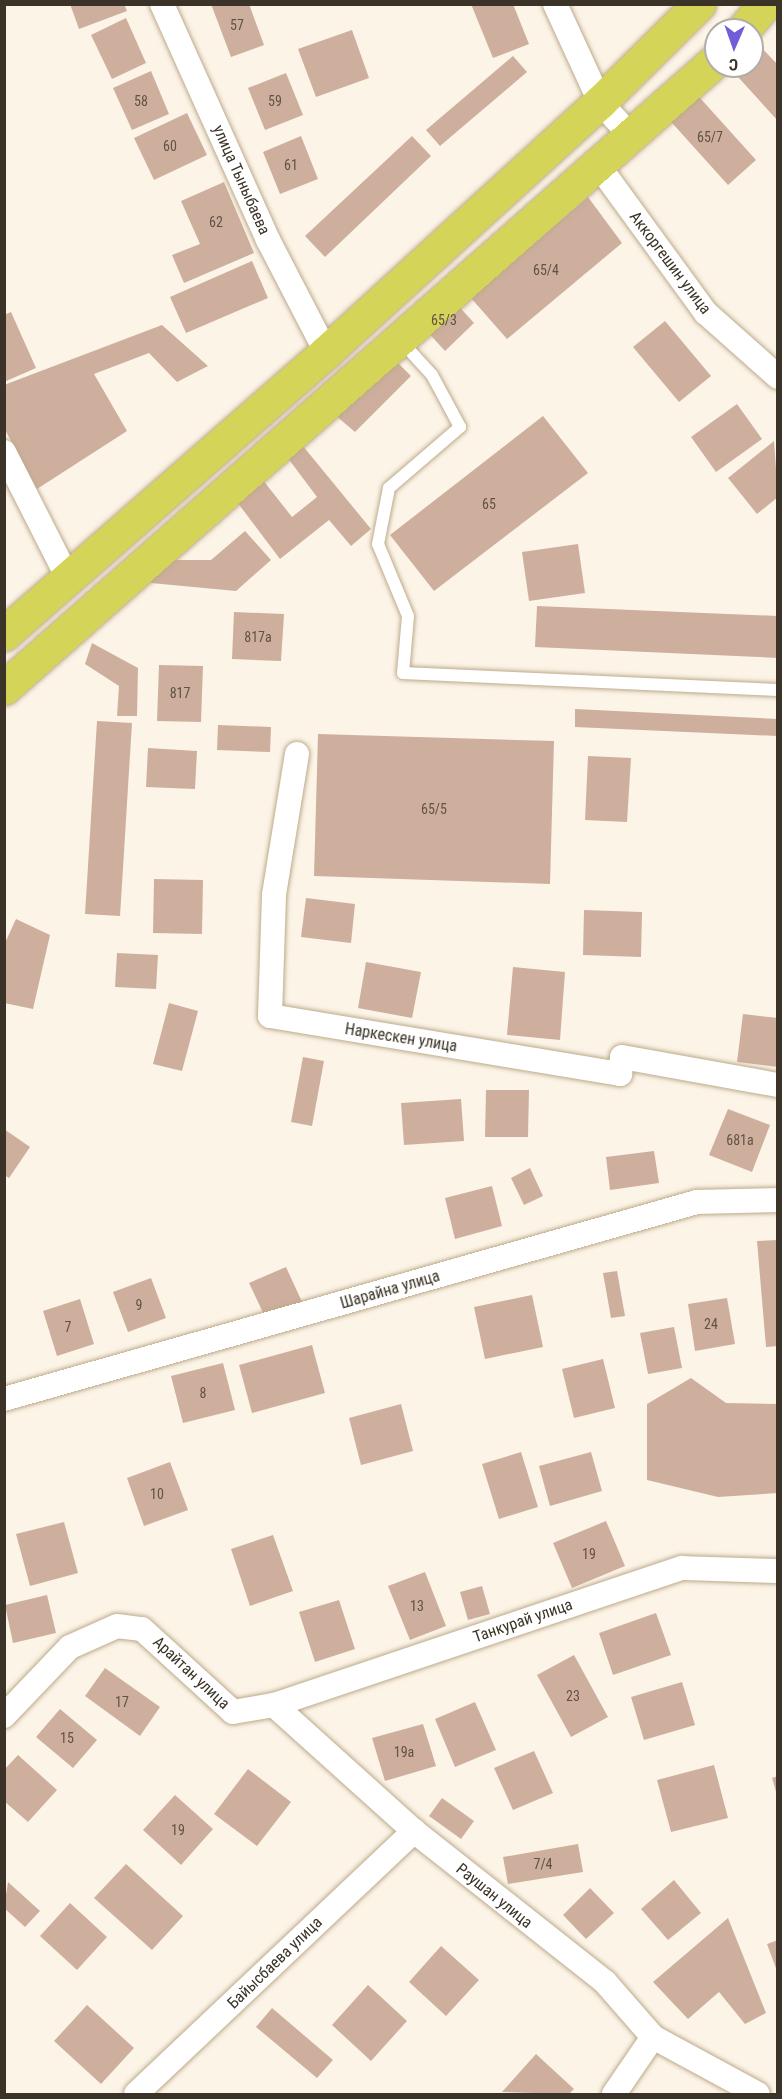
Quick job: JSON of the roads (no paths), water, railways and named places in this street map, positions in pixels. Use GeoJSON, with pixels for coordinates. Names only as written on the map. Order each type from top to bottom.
{"type":"FeatureCollection","features":[{"type":"Feature","properties":{"kind":"highway"},"geometry":{"type":"LineString","coordinates":[[4,634],[67,576],[326,352],[600,102],[699,4]]}},
{"type":"Feature","properties":{"kind":"highway"},"geometry":{"type":"LineString","coordinates":[[753,18],[765,4]]}},
{"type":"Feature","properties":{"kind":"highway"},"geometry":{"type":"LineString","coordinates":[[4,688],[321,405],[401,341],[704,71]]}},
{"type":"Feature","properties":{"kind":"street","name":"улица Тыныбаева"},"geometry":{"type":"LineString","coordinates":[[162,4],[268,240],[326,352]]}},
{"type":"Feature","properties":{"kind":"street"},"geometry":{"type":"LineString","coordinates":[[555,4],[600,102],[631,136]]}},
{"type":"Feature","properties":{"kind":"street","name":"Аккоргешин улица"},"geometry":{"type":"LineString","coordinates":[[598,165],[706,313],[777,377]]}},
{"type":"Feature","properties":{"kind":"street"},"geometry":{"type":"LineString","coordinates":[[4,452],[67,576]]}},
{"type":"Feature","properties":{"kind":"street","name":"Наркескен улица"},"geometry":{"type":"LineString","coordinates":[[297,754],[274,895],[270,1016],[620,1074],[622,1057],[777,1085]]}},
{"type":"Feature","properties":{"kind":"street","name":"Шарайна улица"},"geometry":{"type":"LineString","coordinates":[[4,1399],[697,1202],[777,1198]]}},
{"type":"Feature","properties":{"kind":"street","name":"Танкурай улица"},"geometry":{"type":"LineString","coordinates":[[274,1705],[682,1568],[777,1570]]}},
{"type":"Feature","properties":{"kind":"street","name":"Арайтан улица"},"geometry":{"type":"LineString","coordinates":[[4,1716],[70,1647],[117,1626],[142,1629],[233,1712],[274,1705]]}},
{"type":"Feature","properties":{"kind":"street","name":"Раушан улица"},"geometry":{"type":"LineString","coordinates":[[274,1705],[414,1831],[605,1982],[653,2037],[758,2094]]}},
{"type":"Feature","properties":{"kind":"street","name":"Байысбаева улица"},"geometry":{"type":"LineString","coordinates":[[136,2094],[414,1831]]}},
{"type":"Feature","properties":{"kind":"street"},"geometry":{"type":"LineString","coordinates":[[614,2094],[653,2037]]}},
{"type":"Feature","properties":{"kind":"lane"},"geometry":{"type":"LineString","coordinates":[[401,341],[432,375],[460,426],[389,488],[378,544],[408,616],[403,673],[777,690]]}}]}
